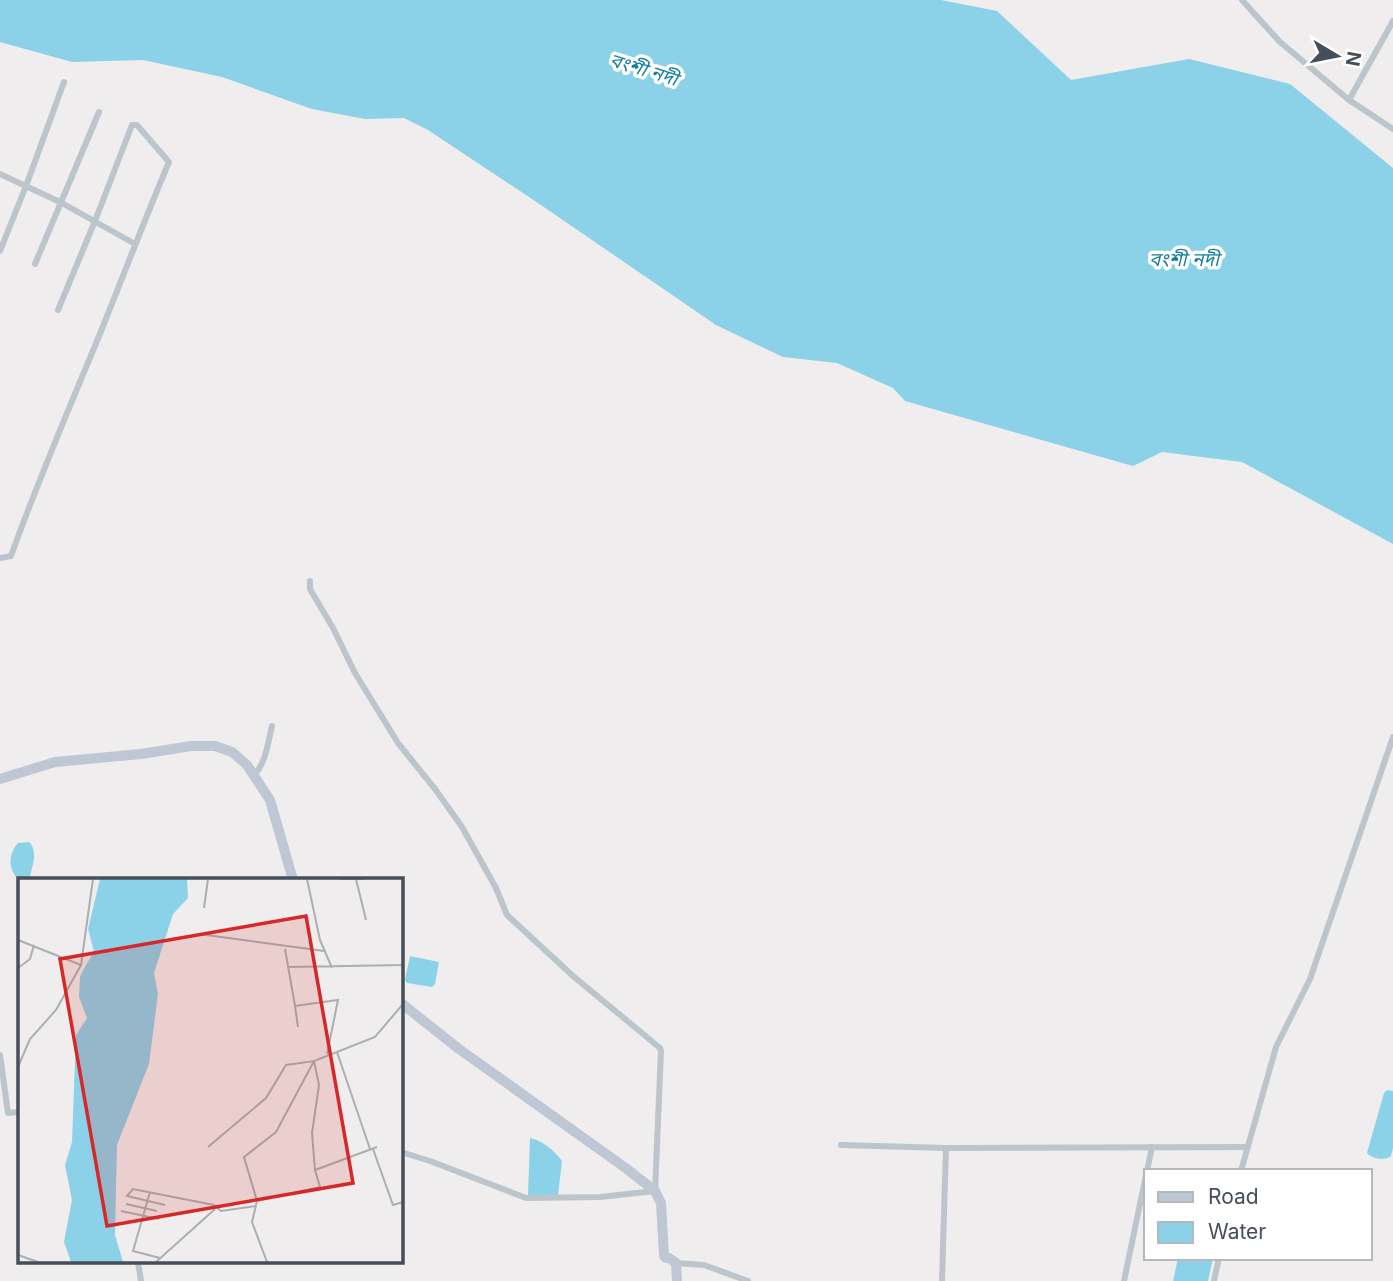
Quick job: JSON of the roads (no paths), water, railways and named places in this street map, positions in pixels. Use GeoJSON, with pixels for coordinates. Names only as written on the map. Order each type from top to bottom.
{"type":"FeatureCollection","features":[{"type":"Feature","properties":{"kind":"main road"},"geometry":{"type":"LineString","coordinates":[[0,779],[55,762],[141,754],[191,746],[215,746],[232,752],[247,765],[270,800],[292,878]]}},
{"type":"Feature","properties":{"kind":"main road"},"geometry":{"type":"LineString","coordinates":[[402,1004],[450,1043],[655,1191],[661,1203],[664,1255],[676,1263],[677,1281]]}},
{"type":"Feature","properties":{"kind":"street"},"geometry":{"type":"LineString","coordinates":[[1242,0],[1280,42],[1349,100],[1393,129]]}},
{"type":"Feature","properties":{"kind":"street"},"geometry":{"type":"LineString","coordinates":[[1349,100],[1393,20]]}},
{"type":"Feature","properties":{"kind":"street"},"geometry":{"type":"LineString","coordinates":[[0,251],[64,82]]}},
{"type":"Feature","properties":{"kind":"street"},"geometry":{"type":"LineString","coordinates":[[35,264],[99,112]]}},
{"type":"Feature","properties":{"kind":"street"},"geometry":{"type":"LineString","coordinates":[[0,558],[11,556],[32,496],[169,162],[137,125],[132,125],[58,310]]}},
{"type":"Feature","properties":{"kind":"street"},"geometry":{"type":"LineString","coordinates":[[0,174],[62,203],[135,244]]}},
{"type":"Feature","properties":{"kind":"street"},"geometry":{"type":"LineString","coordinates":[[310,582],[310,589],[355,673],[398,743],[462,827],[496,888],[507,915],[573,976],[660,1048],[655,1191],[600,1197],[526,1198],[402,1152]]}},
{"type":"Feature","properties":{"kind":"street"},"geometry":{"type":"LineString","coordinates":[[254,775],[259,770],[266,750],[271,726]]}},
{"type":"Feature","properties":{"kind":"street"},"geometry":{"type":"LineString","coordinates":[[1242,1169],[1276,1047],[1310,979],[1393,737]]}},
{"type":"Feature","properties":{"kind":"street"},"geometry":{"type":"LineString","coordinates":[[0,1055],[8,1113],[18,1112]]}},
{"type":"Feature","properties":{"kind":"street"},"geometry":{"type":"LineString","coordinates":[[841,1145],[946,1148],[1248,1147]]}},
{"type":"Feature","properties":{"kind":"street"},"geometry":{"type":"LineString","coordinates":[[1148,1169],[1152,1147]]}},
{"type":"Feature","properties":{"kind":"street"},"geometry":{"type":"LineString","coordinates":[[942,1281],[946,1148]]}},
{"type":"Feature","properties":{"kind":"street"},"geometry":{"type":"LineString","coordinates":[[1124,1281],[1144,1187]]}},
{"type":"Feature","properties":{"kind":"street"},"geometry":{"type":"LineString","coordinates":[[1214,1281],[1219,1260]]}},
{"type":"Feature","properties":{"kind":"street"},"geometry":{"type":"LineString","coordinates":[[676,1263],[704,1265],[748,1281]]}},
{"type":"Feature","properties":{"kind":"water","name":"বংশী নদী"},"geometry":{"type":"Polygon","coordinates":[[[0,0],[941,0],[997,11],[1071,80],[1189,59],[1290,84],[1393,168],[1393,544],[1242,462],[1162,452],[1133,466],[905,401],[893,388],[837,363],[783,357],[716,325],[428,130],[404,118],[365,119],[312,109],[222,77],[143,60],[72,62],[0,42],[0,0]]]}},
{"type":"Feature","properties":{"kind":"water"},"geometry":{"type":"Polygon","coordinates":[[[29,842],[32,846],[34,854],[28,878],[18,879],[11,867],[11,857],[18,843],[29,842]]]}},
{"type":"Feature","properties":{"kind":"water"},"geometry":{"type":"Polygon","coordinates":[[[410,956],[439,962],[432,987],[407,983],[405,980],[410,956]]]}},
{"type":"Feature","properties":{"kind":"water"},"geometry":{"type":"Polygon","coordinates":[[[1387,1090],[1393,1091],[1393,1148],[1391,1156],[1379,1159],[1367,1153],[1387,1090]]]}},
{"type":"Feature","properties":{"kind":"water"},"geometry":{"type":"Polygon","coordinates":[[[530,1138],[540,1141],[562,1161],[558,1195],[528,1196],[530,1138]]]}},
{"type":"Feature","properties":{"kind":"water"},"geometry":{"type":"Polygon","coordinates":[[[1178,1260],[1213,1260],[1208,1281],[1173,1281],[1178,1260]]]}}]}
